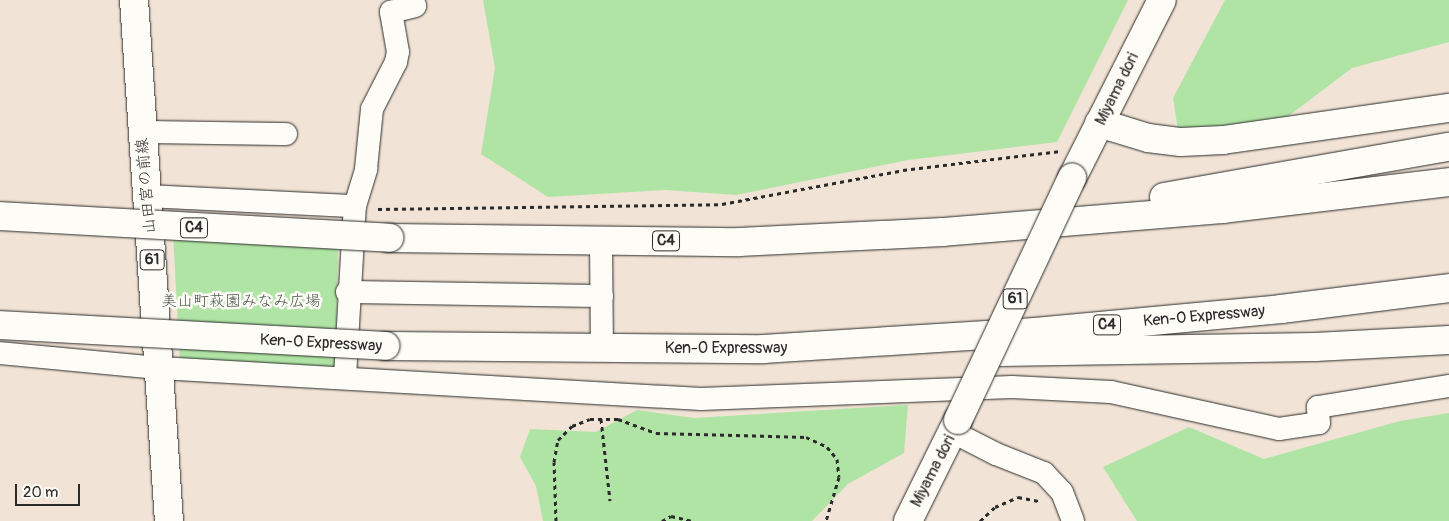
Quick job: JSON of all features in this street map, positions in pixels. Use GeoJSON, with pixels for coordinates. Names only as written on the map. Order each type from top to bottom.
{"type":"FeatureCollection","features":[{"type":"Feature","properties":{"kind":"main road","name":"山田宮の前線"},"geometry":{"type":"LineString","coordinates":[[134,0],[169,521]]}},
{"type":"Feature","properties":{"kind":"main road","name":"Miyama dori"},"geometry":{"type":"LineString","coordinates":[[908,521],[956,426],[1072,178],[1087,152],[1099,123],[1162,0]]}},
{"type":"Feature","properties":{"kind":"main road"},"geometry":{"type":"LineString","coordinates":[[1099,123],[1148,138],[1181,142],[1223,140],[1449,108]]}},
{"type":"Feature","properties":{"kind":"main road"},"geometry":{"type":"LineString","coordinates":[[943,232],[1210,190],[1449,146]]}},
{"type":"Feature","properties":{"kind":"main road","name":"C4"},"geometry":{"type":"LineString","coordinates":[[0,216],[389,238],[739,242],[943,232],[1223,209],[1449,182]]}},
{"type":"Feature","properties":{"kind":"main road","name":"Ken-O Expressway"},"geometry":{"type":"LineString","coordinates":[[0,324],[385,346],[763,349],[1045,331],[1281,308],[1449,288]]}},
{"type":"Feature","properties":{"kind":"main road"},"geometry":{"type":"LineString","coordinates":[[763,349],[868,354],[1315,347],[1449,340]]}},
{"type":"Feature","properties":{"kind":"street"},"geometry":{"type":"LineString","coordinates":[[345,377],[348,292],[355,206],[366,169],[372,109],[396,62],[398,52],[391,12],[415,6]]}},
{"type":"Feature","properties":{"kind":"street"},"geometry":{"type":"LineString","coordinates":[[142,132],[286,134]]}},
{"type":"Feature","properties":{"kind":"street"},"geometry":{"type":"LineString","coordinates":[[147,196],[355,206]]}},
{"type":"Feature","properties":{"kind":"street"},"geometry":{"type":"LineString","coordinates":[[601,241],[602,348]]}},
{"type":"Feature","properties":{"kind":"street"},"geometry":{"type":"LineString","coordinates":[[348,292],[602,296]]}},
{"type":"Feature","properties":{"kind":"street"},"geometry":{"type":"LineString","coordinates":[[0,352],[160,368],[345,377],[700,399],[1032,388],[1111,392],[1279,429],[1319,422],[1318,407],[1449,386]]}},
{"type":"Feature","properties":{"kind":"street"},"geometry":{"type":"LineString","coordinates":[[956,426],[996,454],[1044,472],[1062,492],[1073,521]]}},
{"type":"Feature","properties":{"kind":"path"},"geometry":{"type":"LineString","coordinates":[[355,206],[378,208],[722,204],[903,170],[1055,151],[1087,152]]}},
{"type":"Feature","properties":{"kind":"path"},"geometry":{"type":"LineString","coordinates":[[556,521],[554,462],[558,440],[572,426],[590,418],[618,419],[656,433],[806,437],[827,446],[837,459],[839,477],[826,521]]}},
{"type":"Feature","properties":{"kind":"path"},"geometry":{"type":"LineString","coordinates":[[601,419],[610,501]]}},
{"type":"Feature","properties":{"kind":"path"},"geometry":{"type":"LineString","coordinates":[[980,521],[995,507],[1018,497],[1045,502]]}},
{"type":"Feature","properties":{"kind":"path"},"geometry":{"type":"LineString","coordinates":[[662,521],[671,516],[693,521]]}},
{"type":"Feature","properties":{"kind":"green space"},"geometry":{"type":"Polygon","coordinates":[[[483,0],[1128,0],[1057,142],[908,160],[736,195],[665,190],[548,197],[481,154],[495,68],[483,0]]]}},
{"type":"Feature","properties":{"kind":"green space"},"geometry":{"type":"Polygon","coordinates":[[[1225,0],[1449,0],[1449,42],[1352,68],[1266,133],[1178,130],[1173,98],[1225,0]]]}},
{"type":"Feature","properties":{"kind":"green space","name":"美山町萩園みなみ広場"},"geometry":{"type":"Polygon","coordinates":[[[173,233],[338,244],[336,368],[180,363],[173,233]]]}},
{"type":"Feature","properties":{"kind":"green space"},"geometry":{"type":"Polygon","coordinates":[[[908,405],[904,453],[848,484],[812,521],[543,521],[536,486],[520,457],[530,429],[596,432],[637,410],[694,418],[908,405]]]}},
{"type":"Feature","properties":{"kind":"green space"},"geometry":{"type":"Polygon","coordinates":[[[1449,413],[1449,521],[1137,521],[1103,467],[1189,427],[1264,459],[1400,421],[1449,413]]]}}]}
